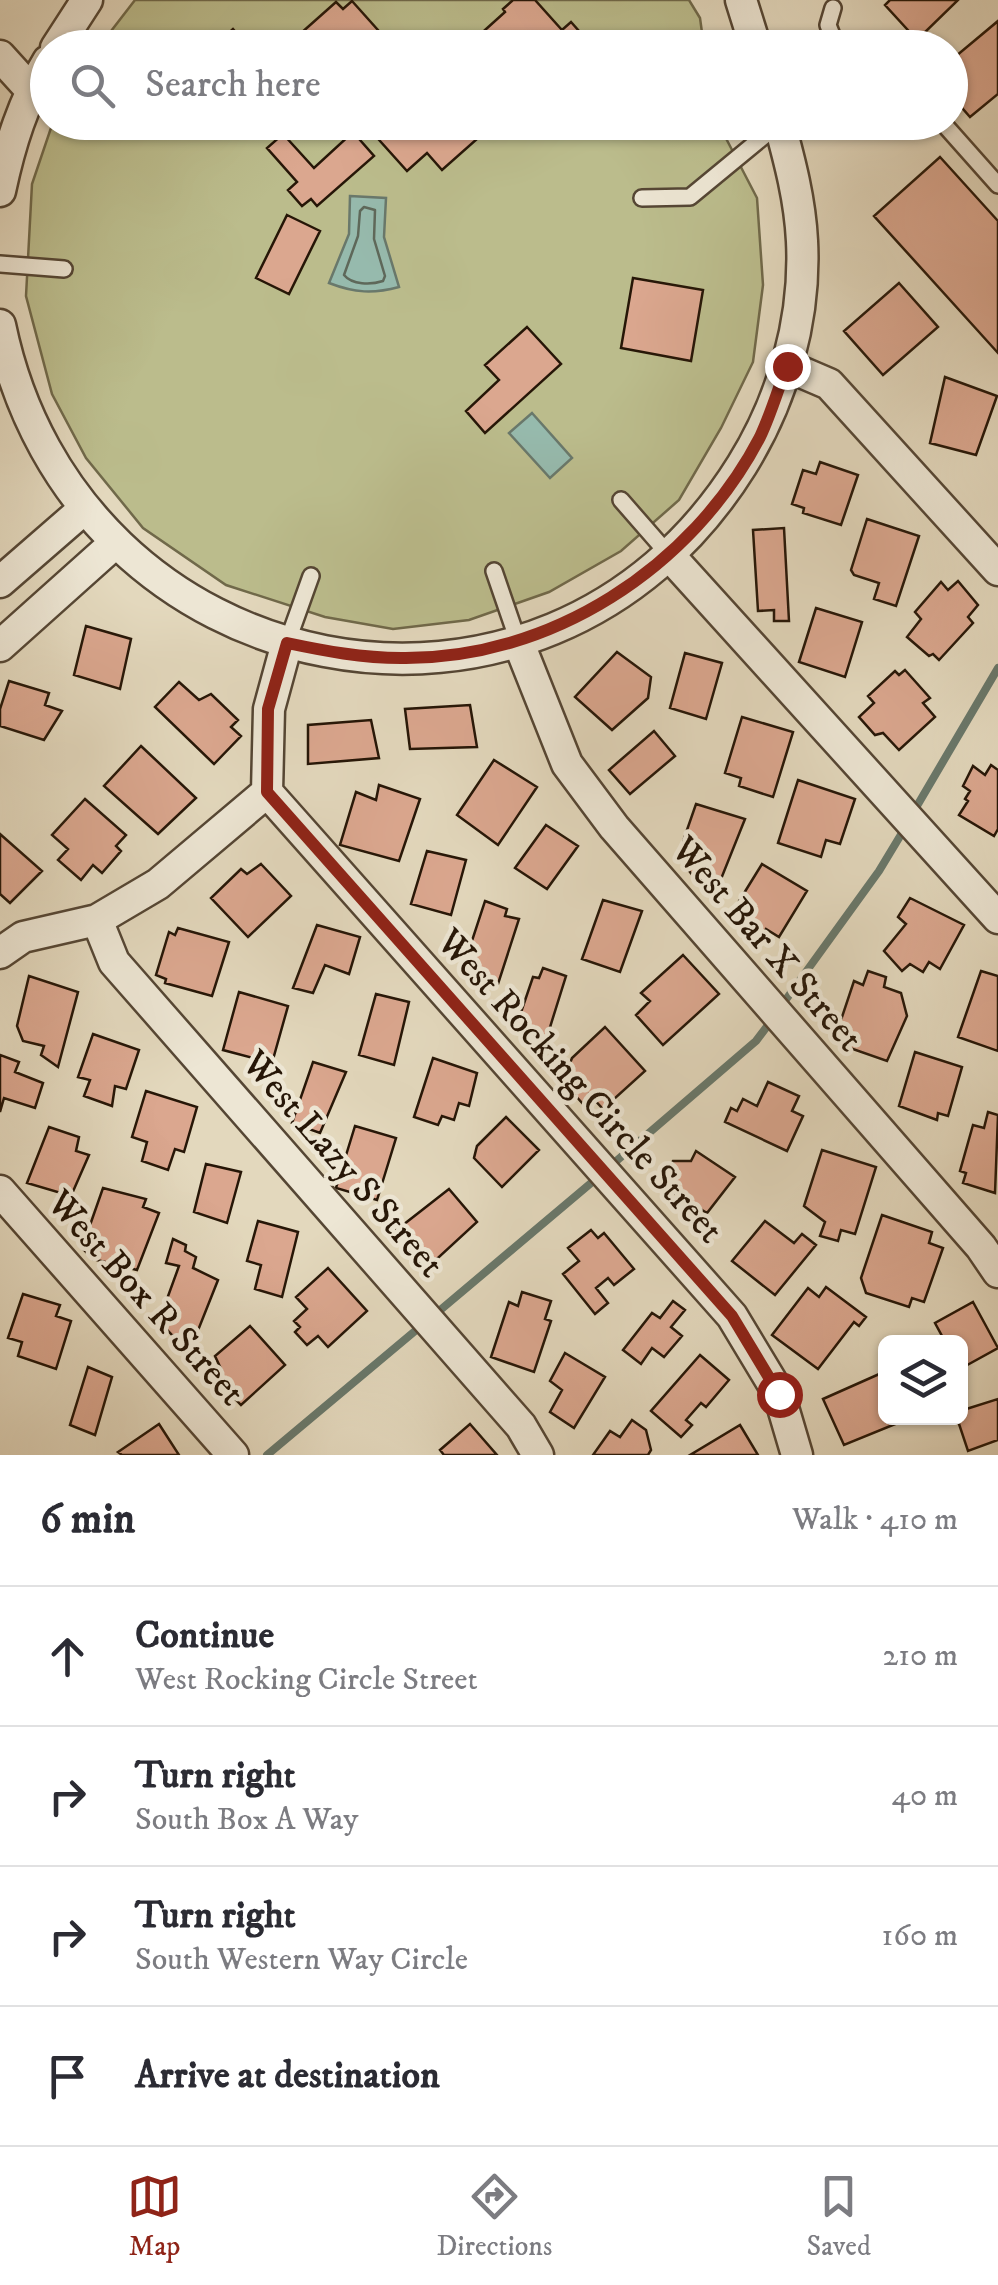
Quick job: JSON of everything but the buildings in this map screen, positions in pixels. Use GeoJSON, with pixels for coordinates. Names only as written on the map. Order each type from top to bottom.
{"type":"FeatureCollection","features":[{"type":"Feature","properties":{"kind":"street"},"geometry":{"type":"LineString","coordinates":[[68,30],[87,0]]}},
{"type":"Feature","properties":{"kind":"street"},"geometry":{"type":"LineString","coordinates":[[744,2],[751,30]]}},
{"type":"Feature","properties":{"kind":"street"},"geometry":{"type":"LineString","coordinates":[[0,56],[30,86]]}},
{"type":"Feature","properties":{"kind":"street"},"geometry":{"type":"LineString","coordinates":[[0,191],[10,145],[30,111]]}},
{"type":"Feature","properties":{"kind":"street"},"geometry":{"type":"LineString","coordinates":[[0,324],[24,408],[50,460],[84,509],[140,565],[195,604],[287,643],[345,655],[403,658],[461,654],[518,641],[572,620],[623,591],[669,555],[720,500],[760,436],[787,366],[800,305],[802,244],[796,182],[785,140]]}},
{"type":"Feature","properties":{"kind":"street"},"geometry":{"type":"LineString","coordinates":[[787,366],[829,384],[998,570]]}},
{"type":"Feature","properties":{"kind":"street"},"geometry":{"type":"LineString","coordinates":[[0,582],[84,509]]}},
{"type":"Feature","properties":{"kind":"street"},"geometry":{"type":"LineString","coordinates":[[0,646],[115,543]]}},
{"type":"Feature","properties":{"kind":"street"},"geometry":{"type":"LineString","coordinates":[[669,555],[998,918]]}},
{"type":"Feature","properties":{"kind":"street","name":"West Bar X Street"},"geometry":{"type":"LineString","coordinates":[[518,641],[567,764],[614,828],[998,1272]]}},
{"type":"Feature","properties":{"kind":"street"},"geometry":{"type":"LineString","coordinates":[[0,953],[23,937],[97,920],[158,884],[267,792],[268,709],[287,643]]}},
{"type":"Feature","properties":{"kind":"street","name":"West Rocking Circle Street"},"geometry":{"type":"LineString","coordinates":[[267,792],[732,1316],[779,1394],[797,1455]]}},
{"type":"Feature","properties":{"kind":"street","name":"West Lazy S Street"},"geometry":{"type":"LineString","coordinates":[[97,920],[114,962],[521,1426],[538,1455]]}},
{"type":"Feature","properties":{"kind":"street","name":"West Box R Street"},"geometry":{"type":"LineString","coordinates":[[0,1192],[233,1455]]}},
{"type":"Feature","properties":{"kind":"lane"},"geometry":{"type":"LineString","coordinates":[[830,30],[833,8]]}},
{"type":"Feature","properties":{"kind":"lane"},"geometry":{"type":"LineString","coordinates":[[642,198],[690,197],[759,140]]}},
{"type":"Feature","properties":{"kind":"lane"},"geometry":{"type":"LineString","coordinates":[[958,140],[998,184]]}},
{"type":"Feature","properties":{"kind":"lane"},"geometry":{"type":"LineString","coordinates":[[0,264],[64,269]]}},
{"type":"Feature","properties":{"kind":"lane"},"geometry":{"type":"LineString","coordinates":[[621,500],[669,555]]}},
{"type":"Feature","properties":{"kind":"lane"},"geometry":{"type":"LineString","coordinates":[[494,570],[518,641]]}},
{"type":"Feature","properties":{"kind":"lane"},"geometry":{"type":"LineString","coordinates":[[287,643],[310,576]]}},
{"type":"Feature","properties":{"kind":"green space"},"geometry":{"type":"Polygon","coordinates":[[[135,0],[689,0],[700,18],[702,30],[112,30],[135,0]]]}},
{"type":"Feature","properties":{"kind":"green space"},"geometry":{"type":"Polygon","coordinates":[[[47,140],[727,140],[757,198],[763,285],[753,362],[679,500],[621,551],[549,592],[469,620],[393,629],[325,617],[226,585],[143,528],[86,458],[52,394],[26,296],[32,184],[47,140]]]}},
{"type":"Feature","properties":{"kind":"water"},"geometry":{"type":"Polygon","coordinates":[[[350,196],[386,198],[384,237],[399,287],[364,291],[329,283],[349,234],[350,196]]]}},
{"type":"Feature","properties":{"kind":"water"},"geometry":{"type":"Polygon","coordinates":[[[532,413],[572,458],[550,478],[509,433],[532,413]]]}},
{"type":"Feature","properties":{"kind":"waterway"},"geometry":{"type":"LineString","coordinates":[[914,811],[998,668]]}},
{"type":"Feature","properties":{"kind":"waterway"},"geometry":{"type":"LineString","coordinates":[[782,1005],[879,871],[905,828]]}},
{"type":"Feature","properties":{"kind":"waterway"},"geometry":{"type":"LineString","coordinates":[[607,1169],[756,1041],[771,1021]]}},
{"type":"Feature","properties":{"kind":"waterway"},"geometry":{"type":"LineString","coordinates":[[432,1317],[597,1178]]}},
{"type":"Feature","properties":{"kind":"waterway"},"geometry":{"type":"LineString","coordinates":[[267,1455],[421,1326]]}},
{"type":"Feature","properties":{"kind":"route"},"geometry":{"type":"LineString","coordinates":[[779,1394],[732,1316],[267,792],[268,709],[287,643],[345,655],[403,658],[461,654],[518,641],[572,620],[623,591],[669,555],[720,500],[760,436],[787,366]]}}]}
